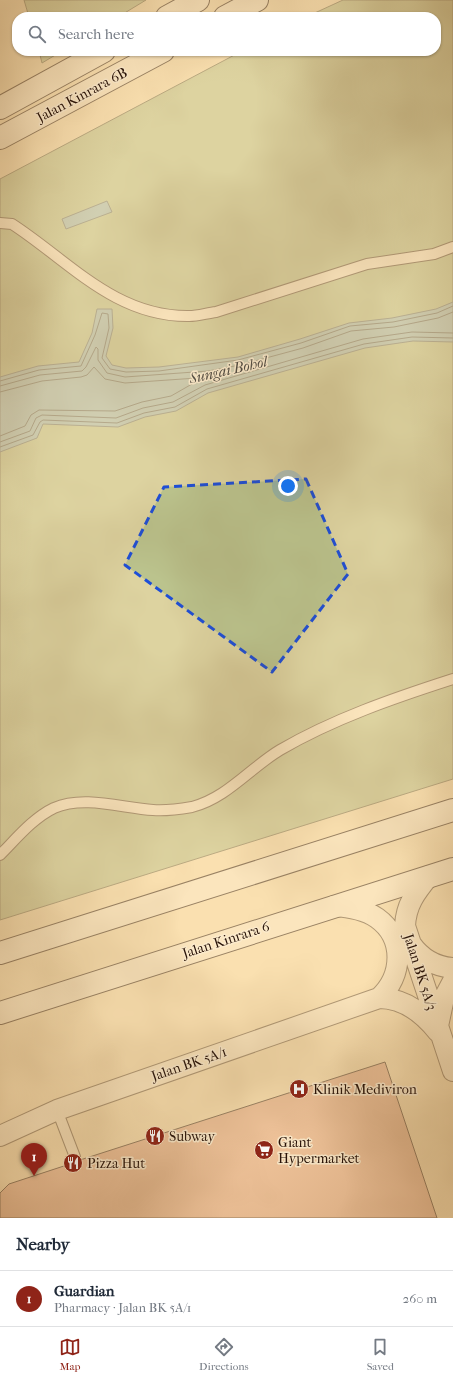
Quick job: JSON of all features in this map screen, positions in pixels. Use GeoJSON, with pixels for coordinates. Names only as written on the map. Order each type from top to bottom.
{"type":"FeatureCollection","features":[{"type":"Feature","properties":{"kind":"main road"},"geometry":{"type":"LineString","coordinates":[[176,12],[198,0]]}},
{"type":"Feature","properties":{"kind":"main road"},"geometry":{"type":"LineString","coordinates":[[234,12],[256,0]]}},
{"type":"Feature","properties":{"kind":"main road","name":"Jalan Kinrara 6B"},"geometry":{"type":"LineString","coordinates":[[0,108],[95,56]]}},
{"type":"Feature","properties":{"kind":"main road","name":"Jalan Kinrara 6B"},"geometry":{"type":"LineString","coordinates":[[0,138],[154,56]]}},
{"type":"Feature","properties":{"kind":"main road"},"geometry":{"type":"LineString","coordinates":[[0,954],[453,810]]}},
{"type":"Feature","properties":{"kind":"main road","name":"Jalan Kinrara 6"},"geometry":{"type":"LineString","coordinates":[[0,1013],[453,869]]}},
{"type":"Feature","properties":{"kind":"street","name":"Jalan BK 5A/3"},"geometry":{"type":"LineString","coordinates":[[428,876],[414,893],[408,904],[405,926],[453,1072]]}},
{"type":"Feature","properties":{"kind":"street"},"geometry":{"type":"LineString","coordinates":[[334,906],[352,907],[377,918],[393,935],[397,949],[398,961],[396,974],[389,989],[380,998]]}},
{"type":"Feature","properties":{"kind":"street"},"geometry":{"type":"LineString","coordinates":[[409,940],[423,957],[433,963],[453,968]]}},
{"type":"Feature","properties":{"kind":"street"},"geometry":{"type":"LineString","coordinates":[[440,1031],[444,998],[453,981]]}},
{"type":"Feature","properties":{"kind":"street","name":"Jalan BK 5A/1"},"geometry":{"type":"LineString","coordinates":[[0,1136],[57,1110],[380,998],[399,1001],[411,1007],[422,1014],[440,1031]]}},
{"type":"Feature","properties":{"kind":"lane"},"geometry":{"type":"LineString","coordinates":[[0,222],[12,224],[78,274],[101,290],[125,303],[145,311],[190,316],[216,312],[367,264],[434,254],[453,247]]}},
{"type":"Feature","properties":{"kind":"lane"},"geometry":{"type":"LineString","coordinates":[[0,855],[40,816],[55,808],[72,803],[88,803],[154,811],[192,806],[224,792],[280,751],[324,727],[382,704],[453,679]]}},
{"type":"Feature","properties":{"kind":"lane"},"geometry":{"type":"LineString","coordinates":[[57,1110],[75,1157]]}},
{"type":"Feature","properties":{"kind":"highlighted area"},"geometry":{"type":"Polygon","coordinates":[[[306,479],[348,574],[272,672],[125,565],[164,487],[306,479]]]}},
{"type":"Feature","properties":{"kind":"green space"},"geometry":{"type":"Polygon","coordinates":[[[24,0],[146,0],[126,12],[28,12],[24,0]]]}},
{"type":"Feature","properties":{"kind":"green space"},"geometry":{"type":"Polygon","coordinates":[[[343,0],[453,0],[453,779],[0,920],[0,179],[233,56],[441,56],[441,12],[317,12],[343,0]]]}},
{"type":"Feature","properties":{"kind":"green space"},"geometry":{"type":"Polygon","coordinates":[[[40,56],[54,56],[42,63],[40,56]]]}},
{"type":"Feature","properties":{"kind":"water"},"geometry":{"type":"Polygon","coordinates":[[[107,201],[112,212],[66,229],[62,219],[107,201]]]}},
{"type":"Feature","properties":{"kind":"water","name":"Sungai Bohol"},"geometry":{"type":"Polygon","coordinates":[[[453,302],[453,342],[413,341],[365,348],[208,393],[176,411],[145,417],[118,427],[43,424],[37,438],[0,452],[0,377],[38,366],[79,362],[92,333],[97,309],[112,309],[113,328],[106,356],[112,365],[126,368],[159,367],[238,357],[349,323],[392,318],[436,309],[453,302]]]}},
{"type":"Feature","properties":{"kind":"building","name":"Giant Hypermarket"},"geometry":{"type":"Polygon","coordinates":[[[385,1062],[437,1218],[0,1218],[0,1193],[9,1184],[385,1062]]]}},
{"type":"Feature","properties":{"kind":"place","name":"Klinik Mediviron"},"geometry":{"type":"Point","coordinates":[299,1089]}},
{"type":"Feature","properties":{"kind":"place","name":"Subway"},"geometry":{"type":"Point","coordinates":[155,1136]}},
{"type":"Feature","properties":{"kind":"place","name":"Giant Hypermarket"},"geometry":{"type":"Point","coordinates":[264,1150]}},
{"type":"Feature","properties":{"kind":"place","name":"Pizza Hut"},"geometry":{"type":"Point","coordinates":[73,1163]}},
{"type":"Feature","properties":{"kind":"place","name":"Guardian"},"geometry":{"type":"Point","coordinates":[34,1176]}}]}
